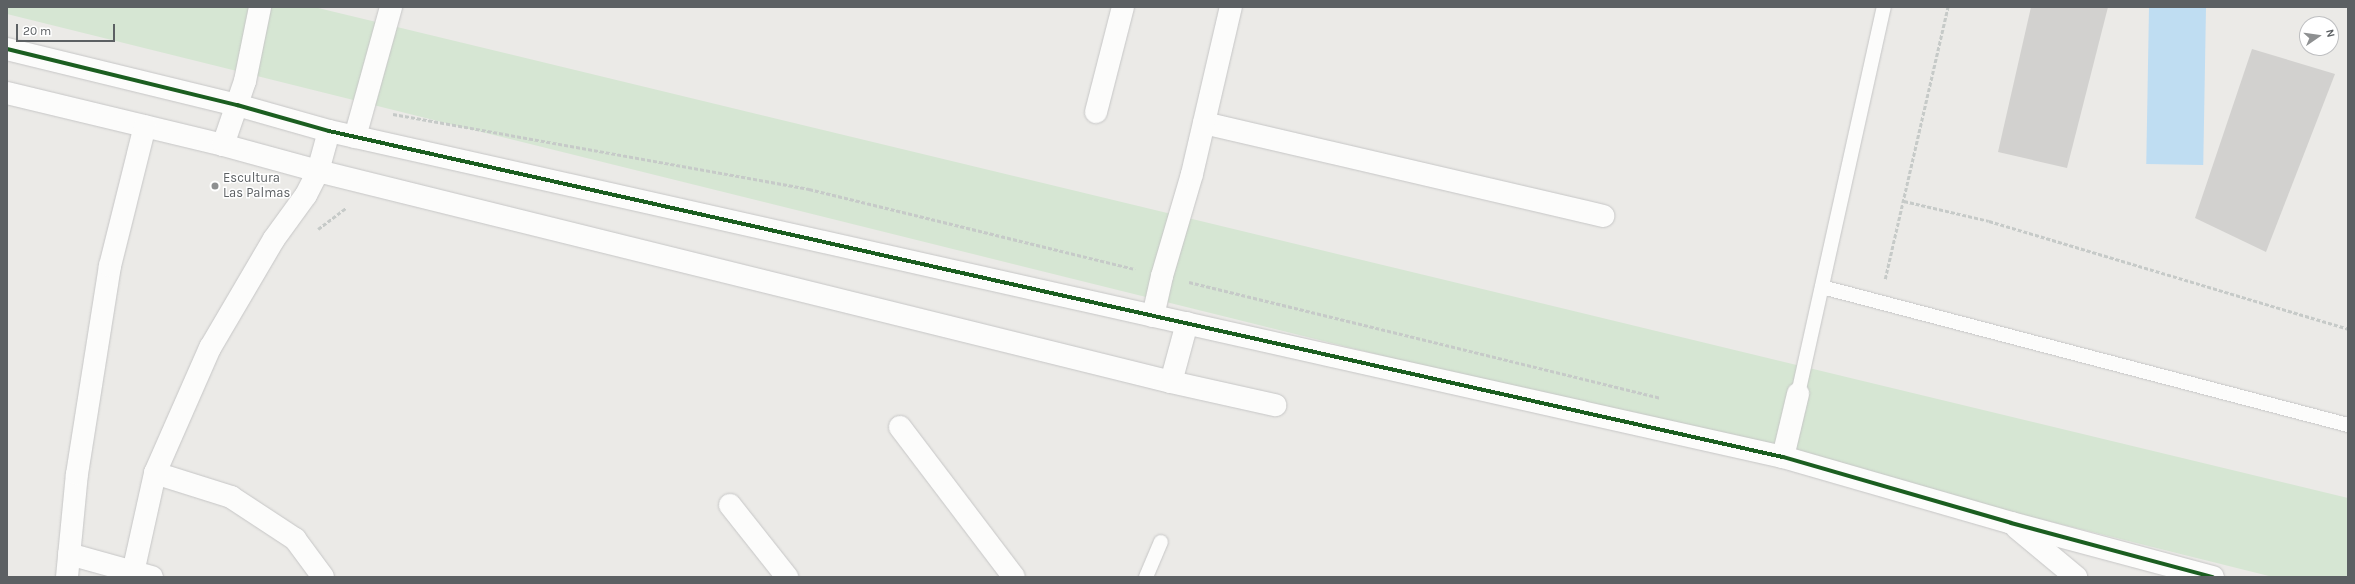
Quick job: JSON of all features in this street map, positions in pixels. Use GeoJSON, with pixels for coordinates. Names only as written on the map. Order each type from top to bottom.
{"type":"FeatureCollection","features":[{"type":"Feature","properties":{"kind":"street"},"geometry":{"type":"LineString","coordinates":[[223,145],[245,81],[260,7]]}},
{"type":"Feature","properties":{"kind":"street"},"geometry":{"type":"LineString","coordinates":[[355,137],[364,109],[391,7]]}},
{"type":"Feature","properties":{"kind":"street"},"geometry":{"type":"LineString","coordinates":[[1096,112],[1124,7]]}},
{"type":"Feature","properties":{"kind":"street"},"geometry":{"type":"LineString","coordinates":[[1153,316],[1162,276],[1204,123],[1231,7]]}},
{"type":"Feature","properties":{"kind":"street"},"geometry":{"type":"LineString","coordinates":[[7,49],[237,105],[355,137],[1153,316],[1187,322],[1783,457],[2011,523],[2213,577]]}},
{"type":"Feature","properties":{"kind":"street"},"geometry":{"type":"LineString","coordinates":[[7,93],[223,145],[318,171],[1171,382],[1275,405]]}},
{"type":"Feature","properties":{"kind":"street"},"geometry":{"type":"LineString","coordinates":[[1204,123],[1602,216]]}},
{"type":"Feature","properties":{"kind":"street"},"geometry":{"type":"LineString","coordinates":[[67,577],[77,474],[110,266],[145,126]]}},
{"type":"Feature","properties":{"kind":"street"},"geometry":{"type":"LineString","coordinates":[[69,554],[139,575],[155,473],[210,348],[274,239],[306,195],[318,171],[329,131]]}},
{"type":"Feature","properties":{"kind":"street"},"geometry":{"type":"LineString","coordinates":[[1171,382],[1187,322]]}},
{"type":"Feature","properties":{"kind":"street"},"geometry":{"type":"LineString","coordinates":[[1783,457],[1798,394]]}},
{"type":"Feature","properties":{"kind":"street"},"geometry":{"type":"LineString","coordinates":[[900,426],[1014,577]]}},
{"type":"Feature","properties":{"kind":"street"},"geometry":{"type":"LineString","coordinates":[[155,473],[231,497],[295,539],[323,577]]}},
{"type":"Feature","properties":{"kind":"street"},"geometry":{"type":"LineString","coordinates":[[730,505],[787,577]]}},
{"type":"Feature","properties":{"kind":"street"},"geometry":{"type":"LineString","coordinates":[[2011,523],[2076,577]]}},
{"type":"Feature","properties":{"kind":"lane"},"geometry":{"type":"LineString","coordinates":[[1798,394],[1884,7]]}},
{"type":"Feature","properties":{"kind":"lane"},"geometry":{"type":"LineString","coordinates":[[1822,287],[2348,425]]}},
{"type":"Feature","properties":{"kind":"lane"},"geometry":{"type":"LineString","coordinates":[[1146,577],[1161,542]]}},
{"type":"Feature","properties":{"kind":"path"},"geometry":{"type":"LineString","coordinates":[[1879,301],[1904,201],[1948,7]]}},
{"type":"Feature","properties":{"kind":"path"},"geometry":{"type":"LineString","coordinates":[[364,109],[810,189],[1162,276],[1238,293],[1668,400]]}},
{"type":"Feature","properties":{"kind":"path"},"geometry":{"type":"LineString","coordinates":[[1904,201],[1989,222],[2348,329]]}},
{"type":"Feature","properties":{"kind":"green space"},"geometry":{"type":"Polygon","coordinates":[[[7,7],[314,7],[2348,498],[2348,577],[2273,577],[7,14],[7,7]]]}},
{"type":"Feature","properties":{"kind":"water"},"geometry":{"type":"Polygon","coordinates":[[[2149,7],[2206,8],[2203,165],[2146,164],[2149,7]]]}},
{"type":"Feature","properties":{"kind":"building"},"geometry":{"type":"Polygon","coordinates":[[[2031,7],[2108,7],[2067,168],[1998,152],[2031,7]]]}},
{"type":"Feature","properties":{"kind":"building"},"geometry":{"type":"Polygon","coordinates":[[[2252,49],[2335,74],[2266,252],[2195,218],[2252,49]]]}},
{"type":"Feature","properties":{"kind":"cycle path"},"geometry":{"type":"LineString","coordinates":[[7,49],[237,105],[329,131],[1783,457],[2011,523],[2213,577]]}},
{"type":"Feature","properties":{"kind":"place","name":"Escultura Las Palmas"},"geometry":{"type":"Point","coordinates":[215,186]}}]}
